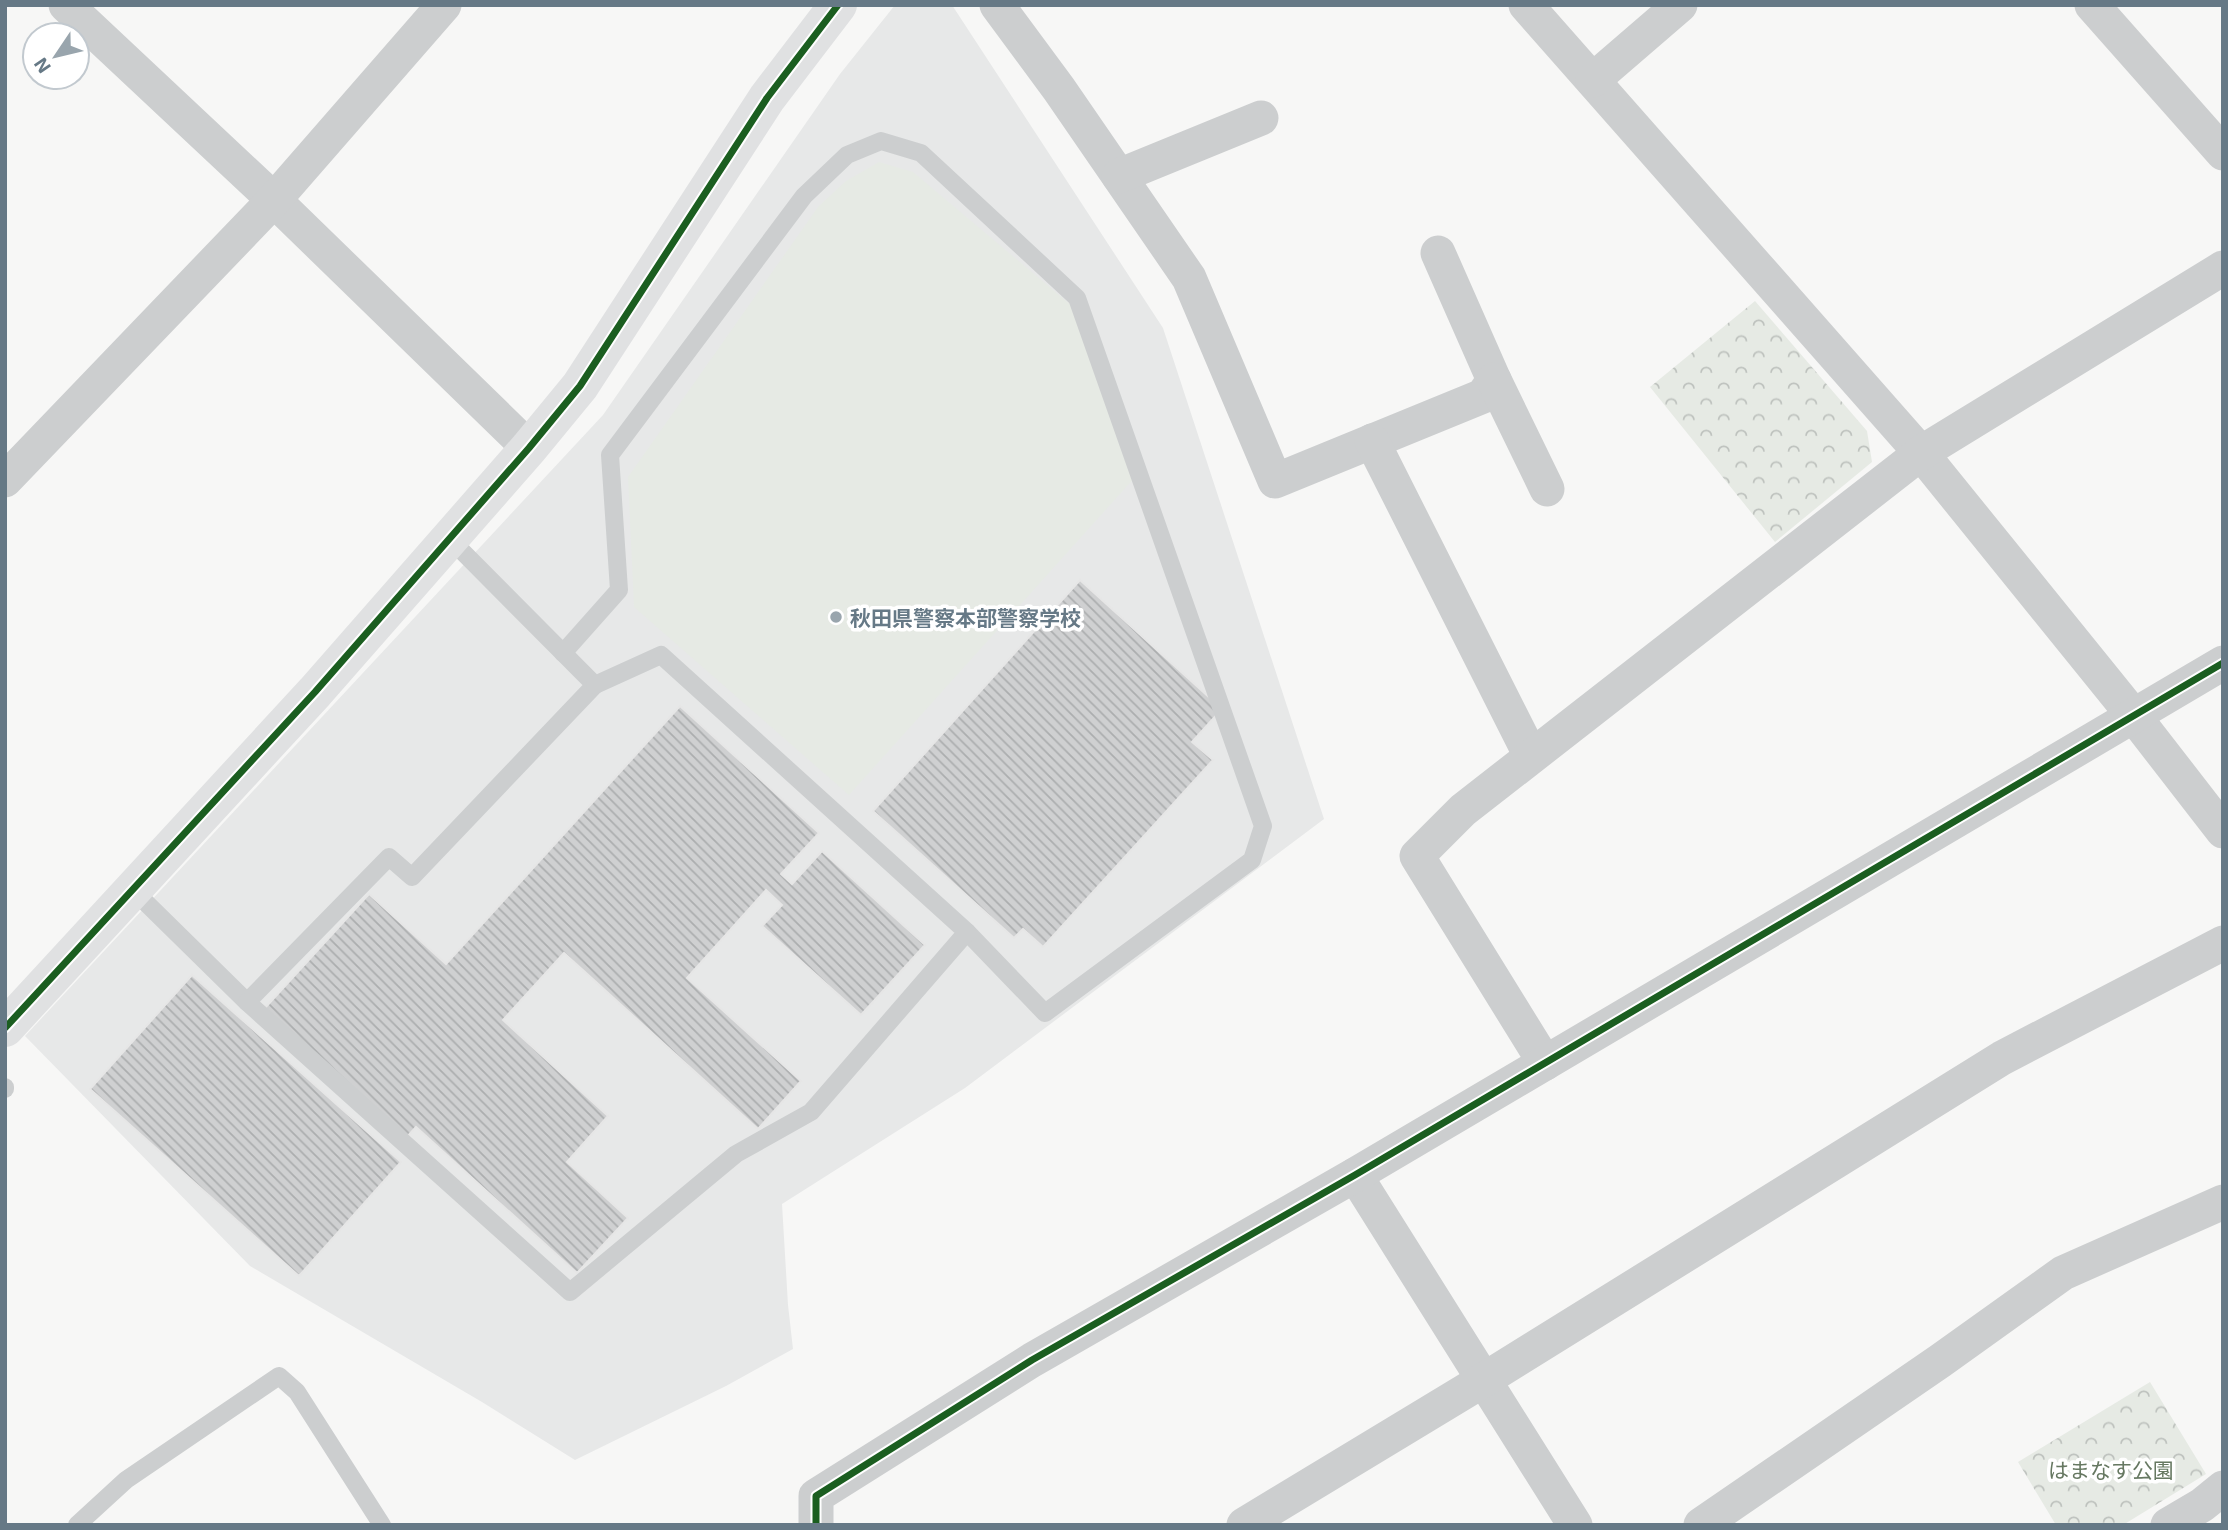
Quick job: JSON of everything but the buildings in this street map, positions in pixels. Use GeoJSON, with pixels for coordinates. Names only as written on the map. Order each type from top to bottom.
{"type":"FeatureCollection","features":[{"type":"Feature","properties":{"kind":"street"},"geometry":{"type":"LineString","coordinates":[[66,5],[274,200],[529,448]]}},
{"type":"Feature","properties":{"kind":"street"},"geometry":{"type":"LineString","coordinates":[[5,480],[274,200],[444,5]]}},
{"type":"Feature","properties":{"kind":"street"},"geometry":{"type":"LineString","coordinates":[[5,1028],[315,692],[580,386],[767,98],[838,5]]}},
{"type":"Feature","properties":{"kind":"street"},"geometry":{"type":"LineString","coordinates":[[997,5],[1189,278],[1276,481],[1483,396],[1494,380]]}},
{"type":"Feature","properties":{"kind":"street"},"geometry":{"type":"LineString","coordinates":[[1527,5],[1921,453],[2223,831]]}},
{"type":"Feature","properties":{"kind":"street"},"geometry":{"type":"LineString","coordinates":[[1593,80],[1680,5]]}},
{"type":"Feature","properties":{"kind":"street"},"geometry":{"type":"LineString","coordinates":[[2092,5],[2223,153]]}},
{"type":"Feature","properties":{"kind":"street"},"geometry":{"type":"LineString","coordinates":[[1119,176],[1261,118]]}},
{"type":"Feature","properties":{"kind":"street"},"geometry":{"type":"LineString","coordinates":[[1438,253],[1494,380],[1547,489]]}},
{"type":"Feature","properties":{"kind":"street"},"geometry":{"type":"LineString","coordinates":[[1545,1063],[1417,856],[1463,810],[1921,453],[2223,268]]}},
{"type":"Feature","properties":{"kind":"street"},"geometry":{"type":"LineString","coordinates":[[1372,441],[1531,756]]}},
{"type":"Feature","properties":{"kind":"street"},"geometry":{"type":"LineString","coordinates":[[816,1525],[816,1496],[1032,1360],[1355,1175],[2223,663]]}},
{"type":"Feature","properties":{"kind":"street"},"geometry":{"type":"LineString","coordinates":[[1244,1525],[1482,1381],[2001,1058],[2223,943]]}},
{"type":"Feature","properties":{"kind":"street"},"geometry":{"type":"LineString","coordinates":[[1355,1175],[1482,1381],[1575,1525]]}},
{"type":"Feature","properties":{"kind":"street"},"geometry":{"type":"LineString","coordinates":[[1701,1525],[2063,1273],[2223,1202]]}},
{"type":"Feature","properties":{"kind":"street"},"geometry":{"type":"LineString","coordinates":[[2168,1525],[2202,1505],[2223,1488]]}},
{"type":"Feature","properties":{"kind":"lane"},"geometry":{"type":"LineString","coordinates":[[247,1002],[389,857],[412,877],[595,685],[661,656],[967,932],[1045,1013],[1252,860],[1263,826],[1077,298],[920,153],[881,141],[847,155],[804,196],[610,455],[619,590],[563,653]]}},
{"type":"Feature","properties":{"kind":"lane"},"geometry":{"type":"LineString","coordinates":[[449,538],[595,685]]}},
{"type":"Feature","properties":{"kind":"lane"},"geometry":{"type":"LineString","coordinates":[[133,890],[247,1002],[570,1292],[736,1154],[811,1112],[967,932]]}},
{"type":"Feature","properties":{"kind":"lane"},"geometry":{"type":"LineString","coordinates":[[77,1525],[125,1480],[279,1376],[297,1392],[382,1525]]}},
{"type":"Feature","properties":{"kind":"shaded area","name":"秋田県警察本部警察学校"},"geometry":{"type":"Polygon","coordinates":[[[895,5],[952,5],[1163,328],[1324,819],[965,1088],[782,1204],[793,1349],[726,1386],[575,1460],[482,1402],[250,1266],[25,1036],[603,415],[840,74],[895,5]]]}},
{"type":"Feature","properties":{"kind":"green space"},"geometry":{"type":"Polygon","coordinates":[[[879,162],[913,172],[1072,306],[1137,475],[849,795],[634,607],[628,477],[818,207],[846,181],[879,162]]]}},
{"type":"Feature","properties":{"kind":"green space"},"geometry":{"type":"Polygon","coordinates":[[[1755,301],[1867,431],[1872,462],[1775,542],[1650,387],[1755,301]]]}},
{"type":"Feature","properties":{"kind":"green space","name":"はまなす公園"},"geometry":{"type":"Polygon","coordinates":[[[2150,1382],[2206,1474],[2123,1525],[2056,1525],[2018,1462],[2150,1382]]]}},
{"type":"Feature","properties":{"kind":"cycle path"},"geometry":{"type":"LineString","coordinates":[[5,1028],[315,692],[580,386],[767,98],[838,5]]}},
{"type":"Feature","properties":{"kind":"cycle path"},"geometry":{"type":"LineString","coordinates":[[816,1525],[816,1496],[1032,1360],[1355,1175],[2223,663]]}},
{"type":"Feature","properties":{"kind":"place","name":"秋田県警察本部警察学校"},"geometry":{"type":"Point","coordinates":[836,617]}}]}
